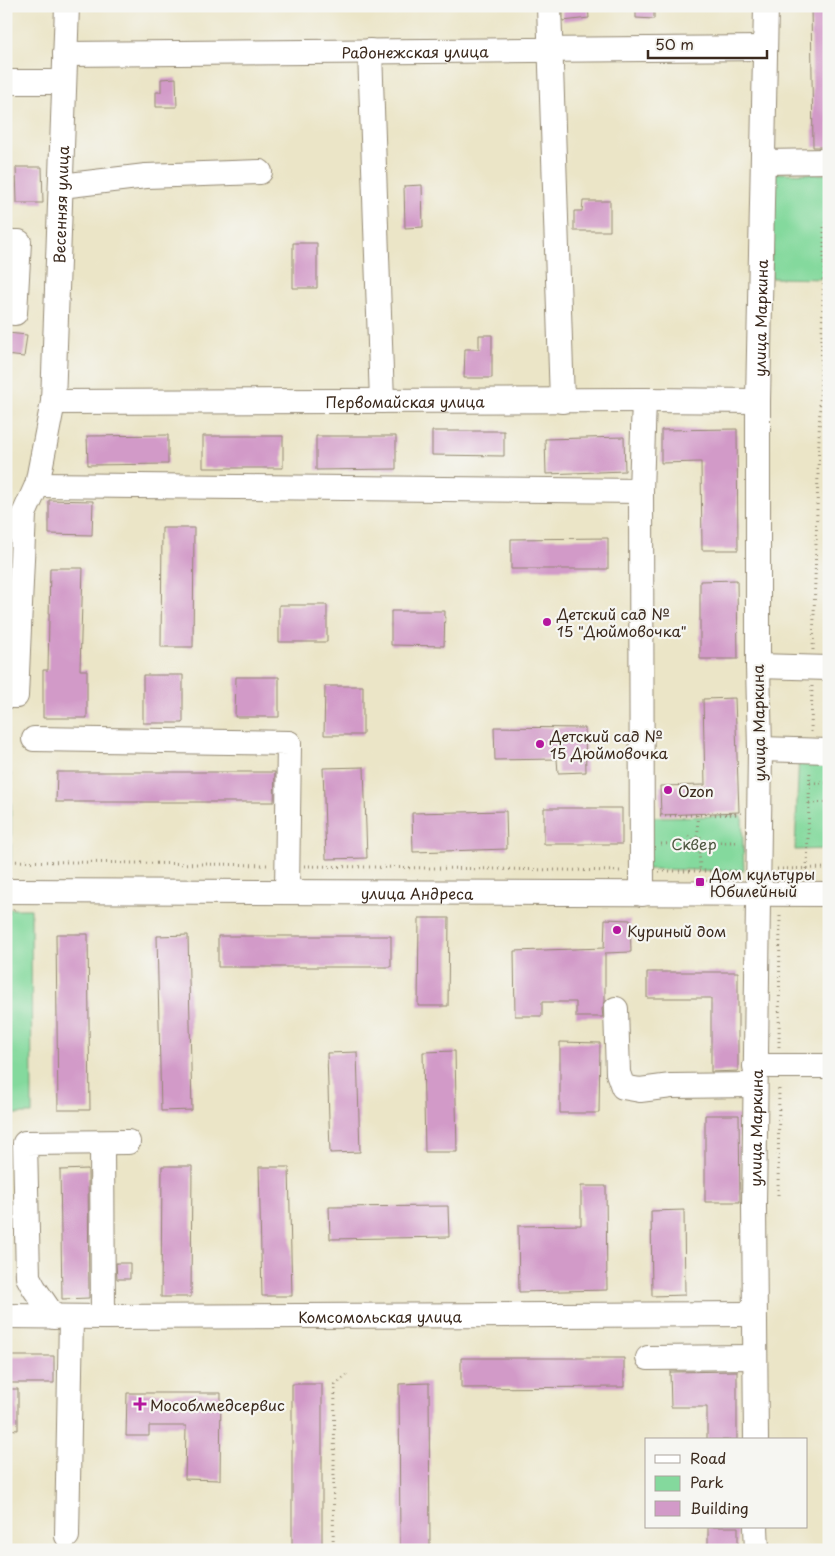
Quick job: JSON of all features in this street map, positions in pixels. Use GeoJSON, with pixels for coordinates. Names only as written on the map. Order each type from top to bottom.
{"type":"FeatureCollection","features":[{"type":"Feature","properties":{"kind":"street","name":"Весенняя улица"},"geometry":{"type":"LineString","coordinates":[[6,696],[16,696],[24,514],[37,485],[53,402],[67,6]]}},
{"type":"Feature","properties":{"kind":"street"},"geometry":{"type":"LineString","coordinates":[[549,6],[562,401]]}},
{"type":"Feature","properties":{"kind":"street","name":"улица Маркина"},"geometry":{"type":"LineString","coordinates":[[756,1438],[754,1314],[755,1076],[760,749],[758,666],[758,401],[766,6]]}},
{"type":"Feature","properties":{"kind":"street","name":"Радонежская улица"},"geometry":{"type":"LineString","coordinates":[[65,54],[765,48]]}},
{"type":"Feature","properties":{"kind":"street"},"geometry":{"type":"LineString","coordinates":[[370,52],[382,401]]}},
{"type":"Feature","properties":{"kind":"street"},"geometry":{"type":"LineString","coordinates":[[6,82],[64,82]]}},
{"type":"Feature","properties":{"kind":"street"},"geometry":{"type":"LineString","coordinates":[[763,162],[829,162]]}},
{"type":"Feature","properties":{"kind":"street"},"geometry":{"type":"LineString","coordinates":[[61,186],[146,176],[260,172]]}},
{"type":"Feature","properties":{"kind":"street"},"geometry":{"type":"LineString","coordinates":[[11,307],[12,250]]}},
{"type":"Feature","properties":{"kind":"street"},"geometry":{"type":"LineString","coordinates":[[642,882],[641,491],[644,400]]}},
{"type":"Feature","properties":{"kind":"street","name":"Первомайская улица"},"geometry":{"type":"LineString","coordinates":[[53,402],[758,401]]}},
{"type":"Feature","properties":{"kind":"street"},"geometry":{"type":"LineString","coordinates":[[37,485],[641,491]]}},
{"type":"Feature","properties":{"kind":"street"},"geometry":{"type":"LineString","coordinates":[[758,666],[821,668]]}},
{"type":"Feature","properties":{"kind":"street"},"geometry":{"type":"LineString","coordinates":[[34,739],[289,744],[287,892]]}},
{"type":"Feature","properties":{"kind":"street"},"geometry":{"type":"LineString","coordinates":[[760,749],[820,751]]}},
{"type":"Feature","properties":{"kind":"street","name":"улица Андреса"},"geometry":{"type":"LineString","coordinates":[[11,900],[642,882],[757,894],[829,894]]}},
{"type":"Feature","properties":{"kind":"street"},"geometry":{"type":"LineString","coordinates":[[616,1009],[618,1073],[623,1087],[640,1090],[829,1066]]}},
{"type":"Feature","properties":{"kind":"street"},"geometry":{"type":"LineString","coordinates":[[66,1536],[62,1317],[34,1288],[28,1277],[25,1143],[128,1142]]}},
{"type":"Feature","properties":{"kind":"street"},"geometry":{"type":"LineString","coordinates":[[102,1143],[103,1317]]}},
{"type":"Feature","properties":{"kind":"street","name":"Комсомольская улица"},"geometry":{"type":"LineString","coordinates":[[6,1316],[754,1314]]}},
{"type":"Feature","properties":{"kind":"street"},"geometry":{"type":"LineString","coordinates":[[648,1358],[755,1357]]}},
{"type":"Feature","properties":{"kind":"street"},"geometry":{"type":"LineString","coordinates":[[756,1528],[757,1550]]}},
{"type":"Feature","properties":{"kind":"path"},"geometry":{"type":"LineString","coordinates":[[807,869],[810,783],[820,751],[826,263],[824,225],[829,217]]}},
{"type":"Feature","properties":{"kind":"path"},"geometry":{"type":"LineString","coordinates":[[810,783],[829,783]]}},
{"type":"Feature","properties":{"kind":"path"},"geometry":{"type":"LineString","coordinates":[[809,803],[829,802]]}},
{"type":"Feature","properties":{"kind":"path"},"geometry":{"type":"LineString","coordinates":[[642,816],[742,814],[742,823]]}},
{"type":"Feature","properties":{"kind":"path"},"geometry":{"type":"LineString","coordinates":[[696,816],[698,836],[705,842],[742,842]]}},
{"type":"Feature","properties":{"kind":"path"},"geometry":{"type":"LineString","coordinates":[[688,836],[699,848],[700,871]]}},
{"type":"Feature","properties":{"kind":"path"},"geometry":{"type":"LineString","coordinates":[[656,844],[694,841],[698,836]]}},
{"type":"Feature","properties":{"kind":"path"},"geometry":{"type":"LineString","coordinates":[[699,848],[705,842]]}},
{"type":"Feature","properties":{"kind":"path"},"geometry":{"type":"LineString","coordinates":[[6,861],[288,865],[642,882],[700,871],[744,871]]}},
{"type":"Feature","properties":{"kind":"path"},"geometry":{"type":"LineString","coordinates":[[774,869],[829,868]]}},
{"type":"Feature","properties":{"kind":"path"},"geometry":{"type":"LineString","coordinates":[[6,917],[11,900]]}},
{"type":"Feature","properties":{"kind":"path"},"geometry":{"type":"LineString","coordinates":[[333,1550],[334,1385],[347,1375]]}},
{"type":"Feature","properties":{"kind":"green space"},"geometry":{"type":"Polygon","coordinates":[[[774,173],[829,174],[829,279],[771,278],[774,173]]]}},
{"type":"Feature","properties":{"kind":"green space"},"geometry":{"type":"Polygon","coordinates":[[[799,753],[829,753],[829,849],[795,850],[799,753]]]}},
{"type":"Feature","properties":{"kind":"green space"},"geometry":{"type":"Polygon","coordinates":[[[6,774],[11,774],[11,865],[6,865],[6,774]]]}},
{"type":"Feature","properties":{"kind":"green space","name":"Сквер"},"geometry":{"type":"Polygon","coordinates":[[[742,816],[744,871],[645,869],[644,817],[742,816]]]}},
{"type":"Feature","properties":{"kind":"green space"},"geometry":{"type":"Polygon","coordinates":[[[6,909],[31,909],[32,1114],[6,1114],[6,909]]]}},
{"type":"Feature","properties":{"kind":"building"},"geometry":{"type":"Polygon","coordinates":[[[563,6],[588,6],[589,18],[563,21],[563,6]]]}},
{"type":"Feature","properties":{"kind":"building"},"geometry":{"type":"Polygon","coordinates":[[[636,6],[654,6],[654,19],[636,18],[636,6]]]}},
{"type":"Feature","properties":{"kind":"building"},"geometry":{"type":"Polygon","coordinates":[[[811,6],[829,6],[829,147],[813,147],[811,6]]]}},
{"type":"Feature","properties":{"kind":"building"},"geometry":{"type":"Polygon","coordinates":[[[176,78],[177,107],[156,107],[156,92],[161,92],[161,79],[176,78]]]}},
{"type":"Feature","properties":{"kind":"building"},"geometry":{"type":"Polygon","coordinates":[[[16,167],[42,167],[43,203],[17,203],[16,167]]]}},
{"type":"Feature","properties":{"kind":"building"},"geometry":{"type":"Polygon","coordinates":[[[422,185],[423,227],[405,228],[404,186],[422,185]]]}},
{"type":"Feature","properties":{"kind":"building"},"geometry":{"type":"Polygon","coordinates":[[[583,201],[610,201],[610,231],[574,231],[574,211],[582,211],[583,201]]]}},
{"type":"Feature","properties":{"kind":"building"},"geometry":{"type":"Polygon","coordinates":[[[293,243],[317,243],[317,288],[293,288],[293,243]]]}},
{"type":"Feature","properties":{"kind":"building"},"geometry":{"type":"Polygon","coordinates":[[[8,333],[27,335],[24,357],[6,355],[8,333]]]}},
{"type":"Feature","properties":{"kind":"building"},"geometry":{"type":"Polygon","coordinates":[[[479,335],[492,335],[492,378],[464,378],[465,349],[479,349],[479,335]]]}},
{"type":"Feature","properties":{"kind":"building"},"geometry":{"type":"Polygon","coordinates":[[[737,429],[738,550],[702,550],[701,462],[661,463],[661,430],[737,429]]]}},
{"type":"Feature","properties":{"kind":"building"},"geometry":{"type":"Polygon","coordinates":[[[432,431],[504,431],[504,456],[432,455],[432,431]]]}},
{"type":"Feature","properties":{"kind":"building"},"geometry":{"type":"Polygon","coordinates":[[[168,435],[168,464],[88,465],[87,436],[168,435]]]}},
{"type":"Feature","properties":{"kind":"building"},"geometry":{"type":"Polygon","coordinates":[[[203,436],[283,436],[283,468],[203,468],[203,436]]]}},
{"type":"Feature","properties":{"kind":"building"},"geometry":{"type":"Polygon","coordinates":[[[316,436],[396,436],[396,469],[316,470],[316,436]]]}},
{"type":"Feature","properties":{"kind":"building"},"geometry":{"type":"Polygon","coordinates":[[[624,437],[625,471],[546,474],[545,439],[624,437]]]}},
{"type":"Feature","properties":{"kind":"building"},"geometry":{"type":"Polygon","coordinates":[[[49,500],[93,501],[92,535],[49,534],[49,500]]]}},
{"type":"Feature","properties":{"kind":"building"},"geometry":{"type":"Polygon","coordinates":[[[162,528],[194,528],[193,647],[161,647],[162,528]]]}},
{"type":"Feature","properties":{"kind":"building"},"geometry":{"type":"Polygon","coordinates":[[[608,538],[608,569],[511,569],[511,539],[608,538]]]}},
{"type":"Feature","properties":{"kind":"building"},"geometry":{"type":"Polygon","coordinates":[[[50,568],[83,568],[80,670],[87,670],[87,718],[43,718],[43,670],[48,670],[50,568]]]}},
{"type":"Feature","properties":{"kind":"building"},"geometry":{"type":"Polygon","coordinates":[[[737,580],[738,659],[700,659],[700,581],[737,580]]]}},
{"type":"Feature","properties":{"kind":"building"},"geometry":{"type":"Polygon","coordinates":[[[279,605],[327,605],[327,642],[279,642],[279,605]]]}},
{"type":"Feature","properties":{"kind":"building"},"geometry":{"type":"Polygon","coordinates":[[[391,611],[445,611],[444,646],[391,645],[391,611]]]}},
{"type":"Feature","properties":{"kind":"building"},"geometry":{"type":"Polygon","coordinates":[[[143,675],[183,675],[183,723],[143,723],[143,675]]]}},
{"type":"Feature","properties":{"kind":"building"},"geometry":{"type":"Polygon","coordinates":[[[236,677],[279,677],[279,717],[235,717],[236,677]]]}},
{"type":"Feature","properties":{"kind":"building"},"geometry":{"type":"Polygon","coordinates":[[[325,686],[363,686],[363,735],[324,735],[325,686]]]}},
{"type":"Feature","properties":{"kind":"building"},"geometry":{"type":"Polygon","coordinates":[[[735,698],[739,812],[661,815],[660,786],[705,785],[703,699],[735,698]]]}},
{"type":"Feature","properties":{"kind":"building","name":"Детский сад № 15 Дюймовочка"},"geometry":{"type":"Polygon","coordinates":[[[494,727],[585,728],[586,772],[558,773],[557,759],[495,760],[494,727]]]}},
{"type":"Feature","properties":{"kind":"building"},"geometry":{"type":"Polygon","coordinates":[[[364,767],[367,858],[326,859],[323,768],[364,767]]]}},
{"type":"Feature","properties":{"kind":"building"},"geometry":{"type":"Polygon","coordinates":[[[57,772],[275,772],[274,802],[56,802],[57,772]]]}},
{"type":"Feature","properties":{"kind":"building"},"geometry":{"type":"Polygon","coordinates":[[[544,808],[622,808],[622,844],[544,844],[544,808]]]}},
{"type":"Feature","properties":{"kind":"building"},"geometry":{"type":"Polygon","coordinates":[[[506,811],[507,849],[413,852],[412,813],[506,811]]]}},
{"type":"Feature","properties":{"kind":"building"},"geometry":{"type":"Polygon","coordinates":[[[419,918],[449,918],[448,1006],[418,1006],[419,918]]]}},
{"type":"Feature","properties":{"kind":"building"},"geometry":{"type":"Polygon","coordinates":[[[605,919],[630,920],[631,952],[605,953],[605,1002],[602,1009],[603,1017],[576,1017],[576,1002],[542,1002],[542,1016],[515,1016],[514,951],[604,948],[605,919]]]}},
{"type":"Feature","properties":{"kind":"building"},"geometry":{"type":"Polygon","coordinates":[[[56,934],[88,934],[90,1110],[58,1110],[56,934]]]}},
{"type":"Feature","properties":{"kind":"building"},"geometry":{"type":"Polygon","coordinates":[[[188,935],[192,1110],[161,1111],[157,936],[188,935]]]}},
{"type":"Feature","properties":{"kind":"building"},"geometry":{"type":"Polygon","coordinates":[[[218,936],[391,936],[391,967],[218,967],[218,936]]]}},
{"type":"Feature","properties":{"kind":"building"},"geometry":{"type":"Polygon","coordinates":[[[647,972],[738,972],[738,1071],[711,1072],[711,998],[647,998],[647,972]]]}},
{"type":"Feature","properties":{"kind":"building"},"geometry":{"type":"Polygon","coordinates":[[[560,1042],[600,1043],[599,1113],[560,1113],[560,1042]]]}},
{"type":"Feature","properties":{"kind":"building"},"geometry":{"type":"Polygon","coordinates":[[[455,1051],[457,1152],[425,1152],[423,1052],[455,1051]]]}},
{"type":"Feature","properties":{"kind":"building"},"geometry":{"type":"Polygon","coordinates":[[[357,1052],[360,1152],[330,1153],[327,1053],[357,1052]]]}},
{"type":"Feature","properties":{"kind":"building"},"geometry":{"type":"Polygon","coordinates":[[[705,1115],[739,1115],[740,1202],[705,1202],[705,1115]]]}},
{"type":"Feature","properties":{"kind":"building"},"geometry":{"type":"Polygon","coordinates":[[[162,1166],[192,1166],[191,1297],[161,1297],[162,1166]]]}},
{"type":"Feature","properties":{"kind":"building"},"geometry":{"type":"Polygon","coordinates":[[[259,1167],[289,1167],[292,1296],[262,1296],[259,1167]]]}},
{"type":"Feature","properties":{"kind":"building"},"geometry":{"type":"Polygon","coordinates":[[[88,1169],[89,1298],[62,1299],[60,1170],[88,1169]]]}},
{"type":"Feature","properties":{"kind":"building"},"geometry":{"type":"Polygon","coordinates":[[[581,1186],[606,1186],[607,1290],[519,1292],[518,1226],[581,1225],[581,1186]]]}},
{"type":"Feature","properties":{"kind":"building"},"geometry":{"type":"Polygon","coordinates":[[[448,1206],[449,1237],[330,1239],[329,1207],[448,1206]]]}},
{"type":"Feature","properties":{"kind":"building"},"geometry":{"type":"Polygon","coordinates":[[[684,1210],[685,1295],[652,1296],[651,1211],[684,1210]]]}},
{"type":"Feature","properties":{"kind":"building"},"geometry":{"type":"Polygon","coordinates":[[[116,1263],[130,1263],[130,1279],[117,1279],[116,1263]]]}},
{"type":"Feature","properties":{"kind":"building"},"geometry":{"type":"Polygon","coordinates":[[[11,1356],[54,1356],[54,1383],[10,1383],[11,1356]]]}},
{"type":"Feature","properties":{"kind":"building"},"geometry":{"type":"Polygon","coordinates":[[[461,1358],[624,1358],[624,1387],[461,1388],[461,1358]]]}},
{"type":"Feature","properties":{"kind":"building"},"geometry":{"type":"Polygon","coordinates":[[[737,1371],[737,1438],[707,1438],[707,1407],[671,1407],[670,1372],[737,1371]]]}},
{"type":"Feature","properties":{"kind":"building"},"geometry":{"type":"Polygon","coordinates":[[[429,1383],[430,1547],[400,1547],[399,1384],[429,1383]]]}},
{"type":"Feature","properties":{"kind":"building"},"geometry":{"type":"Polygon","coordinates":[[[292,1384],[322,1384],[322,1550],[292,1550],[292,1384]]]}},
{"type":"Feature","properties":{"kind":"building"},"geometry":{"type":"Polygon","coordinates":[[[6,1389],[18,1389],[18,1430],[6,1429],[6,1389]]]}},
{"type":"Feature","properties":{"kind":"building"},"geometry":{"type":"Polygon","coordinates":[[[127,1393],[221,1393],[220,1480],[185,1479],[186,1426],[149,1426],[149,1436],[126,1436],[127,1393]]]}},
{"type":"Feature","properties":{"kind":"building"},"geometry":{"type":"Polygon","coordinates":[[[708,1528],[738,1528],[738,1550],[708,1550],[708,1528]]]}},
{"type":"Feature","properties":{"kind":"place","name":"Детский сад № 15 \"Дюймовочка\""},"geometry":{"type":"Point","coordinates":[547,622]}},
{"type":"Feature","properties":{"kind":"place","name":"Детский сад № 15 Дюймовочка"},"geometry":{"type":"Point","coordinates":[540,744]}},
{"type":"Feature","properties":{"kind":"place","name":"Ozon"},"geometry":{"type":"Point","coordinates":[668,790]}},
{"type":"Feature","properties":{"kind":"place","name":"Дом культуры Юбилейный"},"geometry":{"type":"Point","coordinates":[700,882]}},
{"type":"Feature","properties":{"kind":"place","name":"Куриный дом"},"geometry":{"type":"Point","coordinates":[617,930]}},
{"type":"Feature","properties":{"kind":"place","name":"Мособлмедсервис"},"geometry":{"type":"Point","coordinates":[140,1404]}}]}
